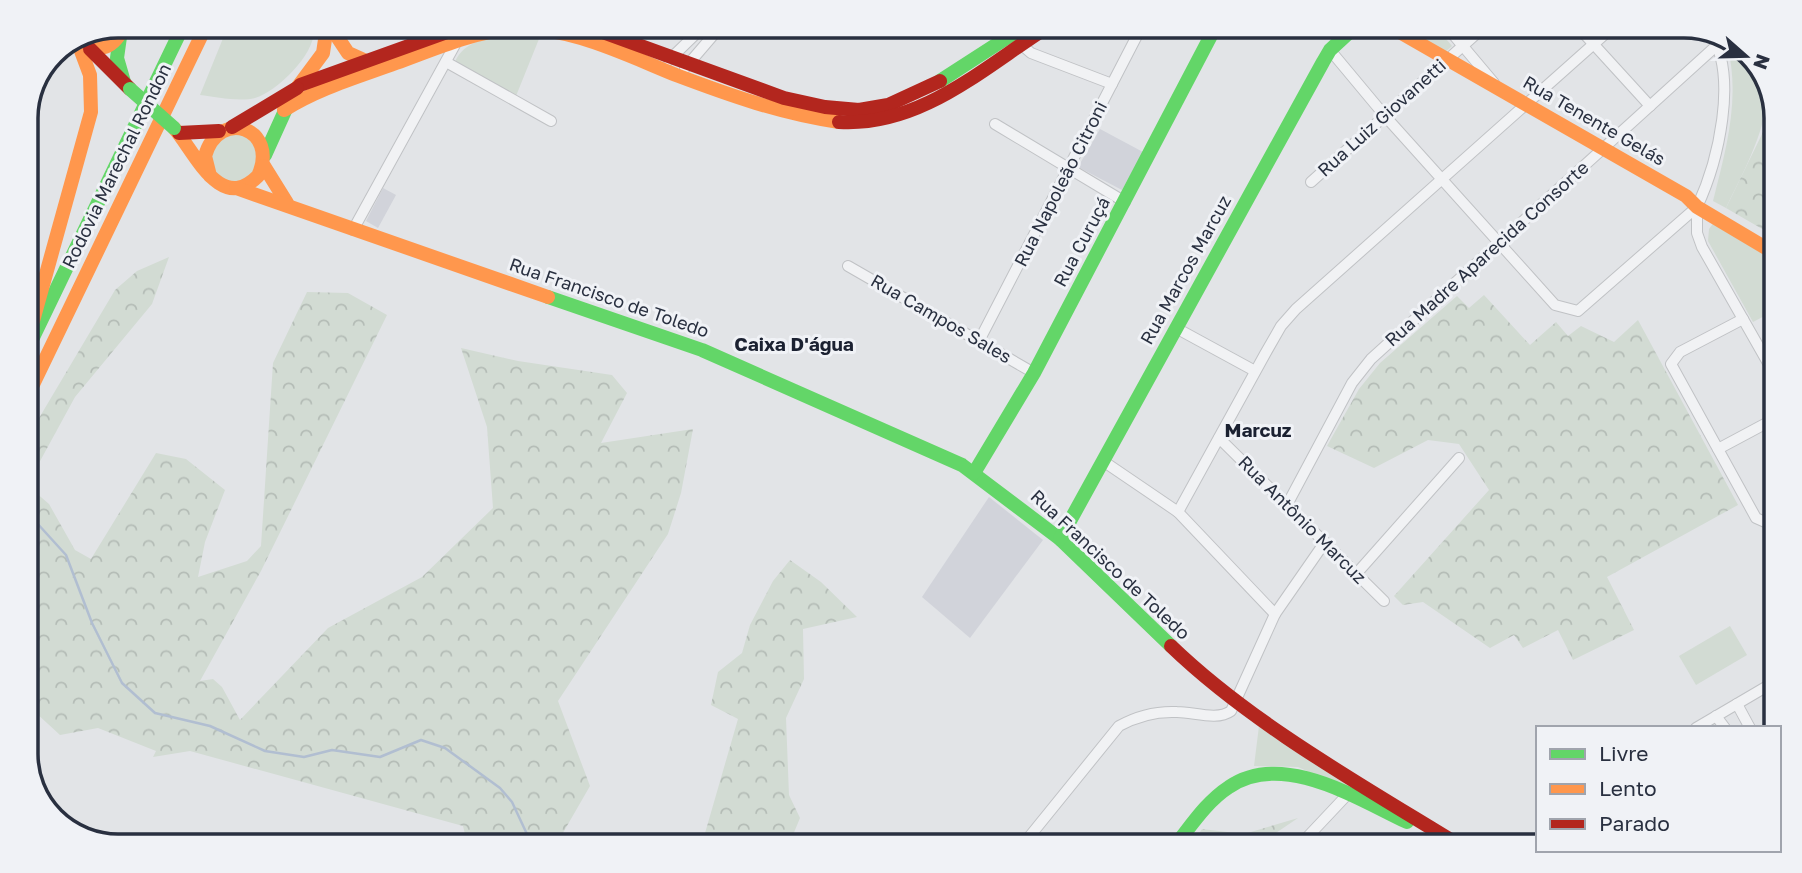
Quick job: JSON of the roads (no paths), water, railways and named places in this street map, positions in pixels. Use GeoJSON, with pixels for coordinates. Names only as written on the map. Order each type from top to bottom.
{"type":"FeatureCollection","features":[{"type":"Feature","properties":{"kind":"main road"},"geometry":{"type":"LineString","coordinates":[[88,45],[104,49],[114,39]]}},
{"type":"Feature","properties":{"kind":"main road"},"geometry":{"type":"LineString","coordinates":[[121,39],[117,58],[127,86]]}},
{"type":"Feature","properties":{"kind":"main road","name":"Rodovia Marechal Rondon"},"geometry":{"type":"LineString","coordinates":[[39,325],[177,39]]}},
{"type":"Feature","properties":{"kind":"main road","name":"Rodovia Marechal Rondon"},"geometry":{"type":"LineString","coordinates":[[39,372],[200,39]]}},
{"type":"Feature","properties":{"kind":"main road"},"geometry":{"type":"LineString","coordinates":[[85,47],[176,131],[210,176],[226,187],[236,188],[254,182],[284,110],[323,52],[326,39]]}},
{"type":"Feature","properties":{"kind":"main road"},"geometry":{"type":"LineString","coordinates":[[338,39],[348,53],[368,62]]}},
{"type":"Feature","properties":{"kind":"main road"},"geometry":{"type":"LineString","coordinates":[[210,176],[205,156],[207,146],[226,130],[298,87],[437,39]]}},
{"type":"Feature","properties":{"kind":"main road"},"geometry":{"type":"LineString","coordinates":[[284,110],[309,96],[442,39]]}},
{"type":"Feature","properties":{"kind":"main road"},"geometry":{"type":"LineString","coordinates":[[583,39],[817,108],[854,111],[887,106],[918,94],[1011,39]]}},
{"type":"Feature","properties":{"kind":"main road"},"geometry":{"type":"LineString","coordinates":[[614,39],[667,63]]}},
{"type":"Feature","properties":{"kind":"main road","name":"Rua Curuçá"},"geometry":{"type":"LineString","coordinates":[[974,472],[1034,373],[1209,39]]}},
{"type":"Feature","properties":{"kind":"main road","name":"Rua Marcos Marcuz"},"geometry":{"type":"LineString","coordinates":[[1060,539],[1330,50],[1342,39]]}},
{"type":"Feature","properties":{"kind":"main road","name":"Rua Tenente Gelás"},"geometry":{"type":"LineString","coordinates":[[1412,39],[1686,196],[1697,206],[1763,246]]}},
{"type":"Feature","properties":{"kind":"main road"},"geometry":{"type":"LineString","coordinates":[[39,293],[91,112],[90,75],[83,48]]}},
{"type":"Feature","properties":{"kind":"main road"},"geometry":{"type":"LineString","coordinates":[[176,131],[202,135],[226,130],[249,131],[262,145],[274,188],[287,203]]}},
{"type":"Feature","properties":{"kind":"main road","name":"Rua Francisco de Toledo"},"geometry":{"type":"LineString","coordinates":[[236,188],[287,203],[353,230],[702,350],[923,446],[974,472],[1060,539],[1179,656],[1235,702],[1442,834]]}},
{"type":"Feature","properties":{"kind":"main road"},"geometry":{"type":"LineString","coordinates":[[1185,834],[1236,781],[1265,772],[1298,775],[1435,834]]}},
{"type":"Feature","properties":{"kind":"street"},"geometry":{"type":"LineString","coordinates":[[353,230],[457,39]]}},
{"type":"Feature","properties":{"kind":"street"},"geometry":{"type":"LineString","coordinates":[[667,63],[691,39]]}},
{"type":"Feature","properties":{"kind":"street"},"geometry":{"type":"LineString","coordinates":[[684,69],[710,39]]}},
{"type":"Feature","properties":{"kind":"street"},"geometry":{"type":"LineString","coordinates":[[1022,39],[1031,53],[1112,84]]}},
{"type":"Feature","properties":{"kind":"street","name":"Rua Napoleão Citroni"},"geometry":{"type":"LineString","coordinates":[[979,341],[1135,39]]}},
{"type":"Feature","properties":{"kind":"street"},"geometry":{"type":"LineString","coordinates":[[1457,39],[1499,89]]}},
{"type":"Feature","properties":{"kind":"street","name":"Rua Luiz Giovanetti"},"geometry":{"type":"LineString","coordinates":[[1311,182],[1471,39]]}},
{"type":"Feature","properties":{"kind":"street"},"geometry":{"type":"LineString","coordinates":[[1588,39],[1650,106]]}},
{"type":"Feature","properties":{"kind":"street"},"geometry":{"type":"LineString","coordinates":[[1178,512],[1281,326],[1296,309],[1527,106],[1598,39]]}},
{"type":"Feature","properties":{"kind":"street","name":"Rua Madre Aparecida Consorte"},"geometry":{"type":"LineString","coordinates":[[1288,503],[1352,383],[1371,359],[1717,46]]}},
{"type":"Feature","properties":{"kind":"street"},"geometry":{"type":"LineString","coordinates":[[1330,50],[1441,180],[1555,305],[1578,311],[1697,206],[1705,190],[1723,108],[1722,49]]}},
{"type":"Feature","properties":{"kind":"street"},"geometry":{"type":"LineString","coordinates":[[446,62],[551,121]]}},
{"type":"Feature","properties":{"kind":"street"},"geometry":{"type":"LineString","coordinates":[[995,124],[1125,202]]}},
{"type":"Feature","properties":{"kind":"street"},"geometry":{"type":"LineString","coordinates":[[1697,206],[1697,233],[1702,247],[1763,355]]}},
{"type":"Feature","properties":{"kind":"street","name":"Rua Campos Sales"},"geometry":{"type":"LineString","coordinates":[[848,266],[1034,373]]}},
{"type":"Feature","properties":{"kind":"street"},"geometry":{"type":"LineString","coordinates":[[1743,319],[1680,352],[1671,364],[1756,518],[1764,521]]}},
{"type":"Feature","properties":{"kind":"street"},"geometry":{"type":"LineString","coordinates":[[1176,328],[1255,371]]}},
{"type":"Feature","properties":{"kind":"street"},"geometry":{"type":"LineString","coordinates":[[1718,449],[1763,425]]}},
{"type":"Feature","properties":{"kind":"street","name":"Rua Antônio Marcuz"},"geometry":{"type":"LineString","coordinates":[[1219,438],[1288,503],[1384,601]]}},
{"type":"Feature","properties":{"kind":"street"},"geometry":{"type":"LineString","coordinates":[[1357,573],[1459,457]]}},
{"type":"Feature","properties":{"kind":"street"},"geometry":{"type":"LineString","coordinates":[[1103,461],[1178,512],[1275,614]]}},
{"type":"Feature","properties":{"kind":"street"},"geometry":{"type":"LineString","coordinates":[[1030,834],[1119,726],[1132,719],[1161,713],[1221,715],[1231,710],[1275,614],[1325,542]]}},
{"type":"Feature","properties":{"kind":"street"},"geometry":{"type":"LineString","coordinates":[[1700,726],[1764,688]]}},
{"type":"Feature","properties":{"kind":"street"},"geometry":{"type":"LineString","coordinates":[[1737,704],[1749,726]]}},
{"type":"Feature","properties":{"kind":"street"},"geometry":{"type":"LineString","coordinates":[[1717,716],[1724,726]]}},
{"type":"Feature","properties":{"kind":"street"},"geometry":{"type":"LineString","coordinates":[[1310,834],[1346,796]]}},
{"type":"Feature","properties":{"kind":"waterway"},"geometry":{"type":"LineString","coordinates":[[39,525],[66,555],[92,623],[122,683],[155,713],[210,726],[265,751],[304,757],[332,750],[380,757],[421,740],[445,748],[500,788],[512,802],[527,834]]}},
{"type":"Feature","properties":{"kind":"district","name":"Caixa D'água"},"geometry":{"type":"Point","coordinates":[794,344]}},
{"type":"Feature","properties":{"kind":"district","name":"Marcuz"},"geometry":{"type":"Point","coordinates":[1258,430]}}]}
